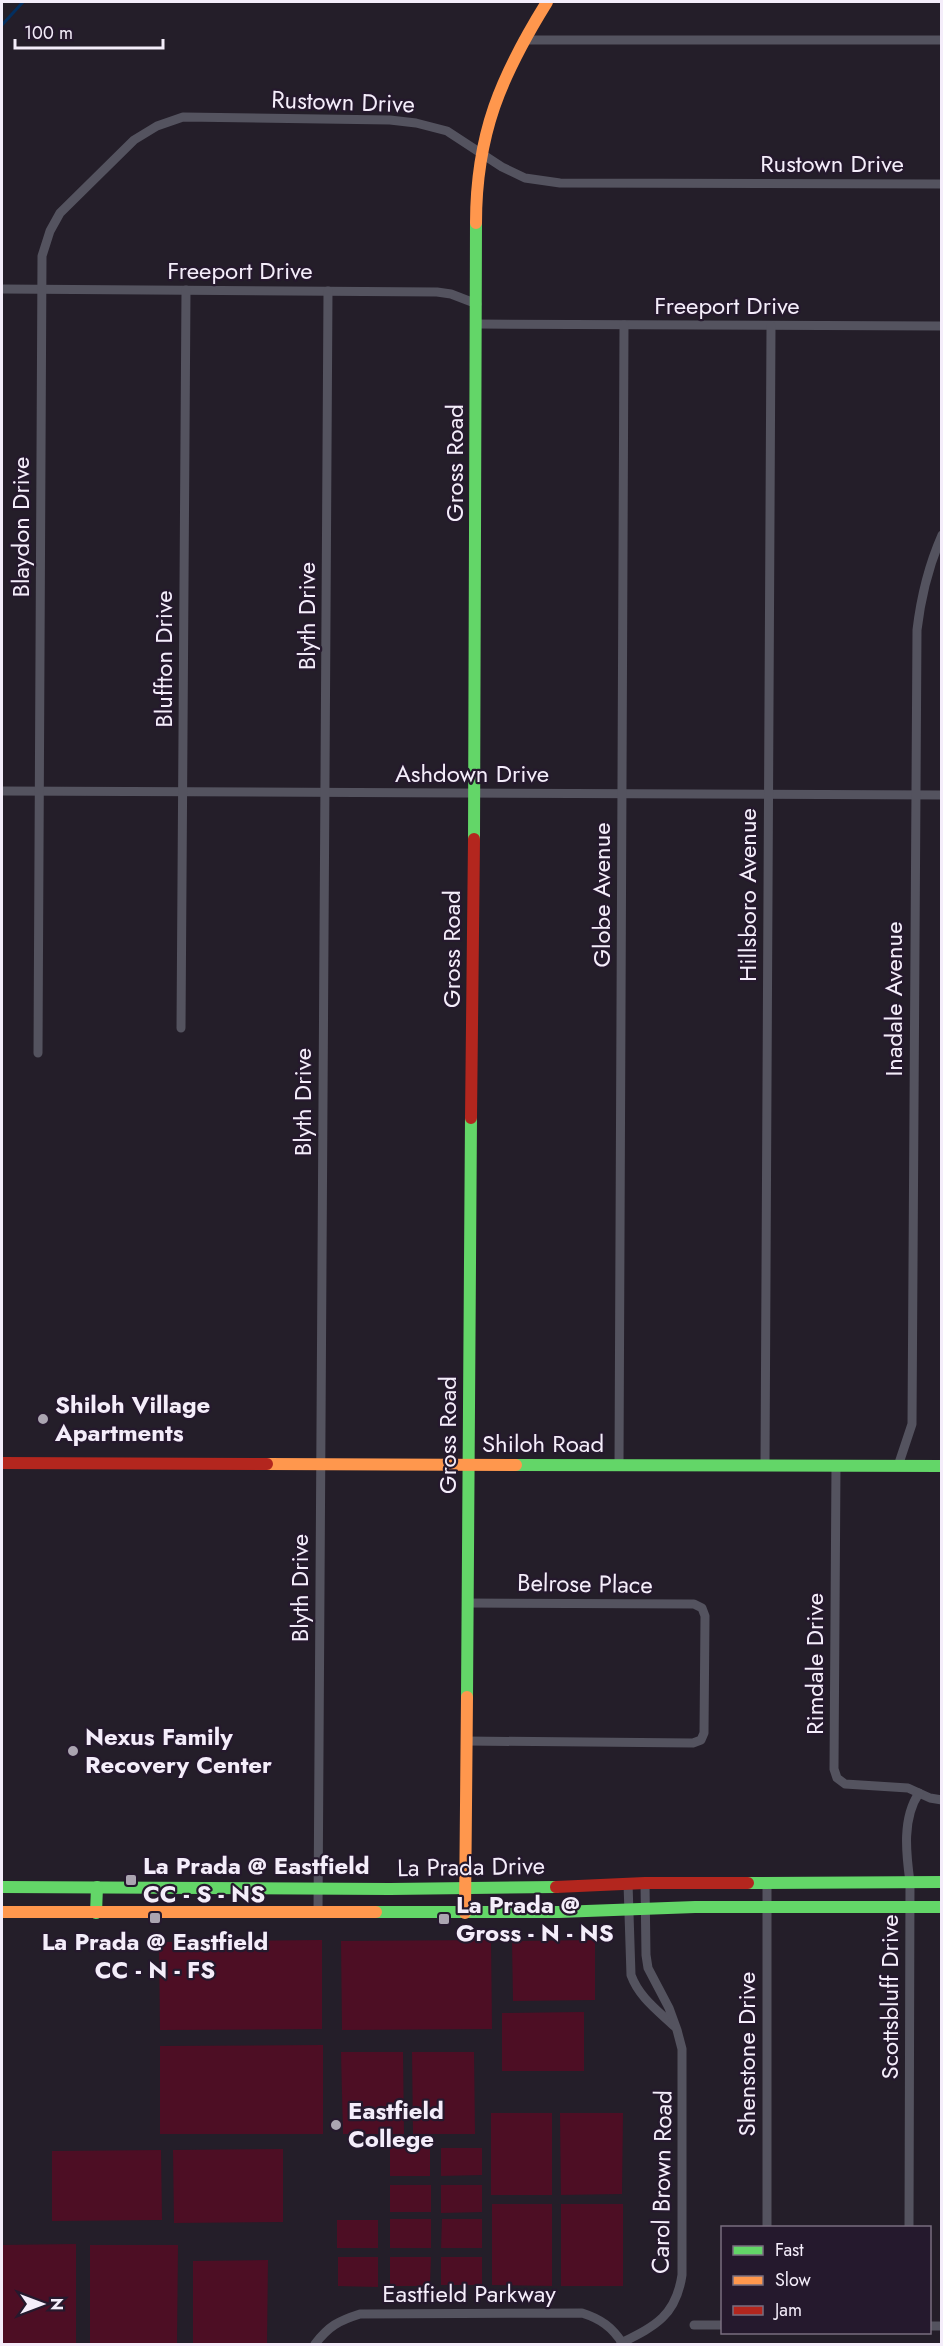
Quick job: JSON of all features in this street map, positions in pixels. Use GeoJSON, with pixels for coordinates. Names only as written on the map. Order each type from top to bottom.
{"type":"FeatureCollection","features":[{"type":"Feature","properties":{"kind":"street","name":"Gross Road"},"geometry":{"type":"LineString","coordinates":[[465,1913],[476,207],[482,153],[492,110],[501,85],[523,40],[547,2]]}},
{"type":"Feature","properties":{"kind":"street"},"geometry":{"type":"LineString","coordinates":[[523,40],[942,40]]}},
{"type":"Feature","properties":{"kind":"street","name":"Rustown Drive"},"geometry":{"type":"LineString","coordinates":[[42,290],[42,256],[50,231],[60,213],[134,140],[165,123],[183,117],[390,120],[417,123],[447,131],[502,167],[525,178],[560,183],[942,184]]}},
{"type":"Feature","properties":{"kind":"street","name":"Freeport Drive"},"geometry":{"type":"LineString","coordinates":[[2,290],[437,292],[451,294],[477,304]]}},
{"type":"Feature","properties":{"kind":"street","name":"Blaydon Drive"},"geometry":{"type":"LineString","coordinates":[[38,1053],[42,290]]}},
{"type":"Feature","properties":{"kind":"street","name":"Bluffton Drive"},"geometry":{"type":"LineString","coordinates":[[181,1028],[186,290]]}},
{"type":"Feature","properties":{"kind":"street","name":"Blyth Drive"},"geometry":{"type":"LineString","coordinates":[[318,1912],[328,291]]}},
{"type":"Feature","properties":{"kind":"street","name":"Freeport Drive"},"geometry":{"type":"LineString","coordinates":[[477,324],[942,326]]}},
{"type":"Feature","properties":{"kind":"street","name":"Globe Avenue"},"geometry":{"type":"LineString","coordinates":[[619,1465],[624,325]]}},
{"type":"Feature","properties":{"kind":"street","name":"Hillsboro Avenue"},"geometry":{"type":"LineString","coordinates":[[765,1465],[771,326]]}},
{"type":"Feature","properties":{"kind":"street","name":"Inadale Avenue"},"geometry":{"type":"LineString","coordinates":[[898,1466],[912,1424],[917,630],[929,564],[942,535]]}},
{"type":"Feature","properties":{"kind":"street","name":"Ashdown Drive"},"geometry":{"type":"LineString","coordinates":[[2,791],[942,795]]}},
{"type":"Feature","properties":{"kind":"street","name":"Shiloh Road"},"geometry":{"type":"LineString","coordinates":[[2,1463],[942,1466]]}},
{"type":"Feature","properties":{"kind":"street","name":"Rimdale Drive"},"geometry":{"type":"LineString","coordinates":[[836,1465],[834,1769],[837,1778],[845,1784],[897,1786],[919,1793]]}},
{"type":"Feature","properties":{"kind":"street","name":"Belrose Place"},"geometry":{"type":"LineString","coordinates":[[466,1742],[693,1743],[700,1740],[705,1733],[705,1616],[702,1608],[694,1604],[468,1602]]}},
{"type":"Feature","properties":{"kind":"street"},"geometry":{"type":"LineString","coordinates":[[919,1793],[942,1800]]}},
{"type":"Feature","properties":{"kind":"street","name":"Scottsbluff Drive"},"geometry":{"type":"LineString","coordinates":[[909,2226],[910,1882],[907,1859],[908,1823],[913,1801],[919,1793]]}},
{"type":"Feature","properties":{"kind":"street","name":"Shenstone Drive"},"geometry":{"type":"LineString","coordinates":[[766,2226],[767,1882]]}},
{"type":"Feature","properties":{"kind":"street","name":"La Prada Drive"},"geometry":{"type":"LineString","coordinates":[[2,1887],[465,1888],[645,1883],[942,1882]]}},
{"type":"Feature","properties":{"kind":"street","name":"Carol Brown Road"},"geometry":{"type":"LineString","coordinates":[[622,2344],[654,2326],[666,2316],[674,2303],[680,2285],[682,2060],[677,2030],[669,2008],[648,1968],[645,1883]]}},
{"type":"Feature","properties":{"kind":"street"},"geometry":{"type":"LineString","coordinates":[[628,1884],[628,1961],[635,1988],[677,2030]]}},
{"type":"Feature","properties":{"kind":"street"},"geometry":{"type":"LineString","coordinates":[[96,1913],[97,1887]]}},
{"type":"Feature","properties":{"kind":"street","name":"La Prada Drive"},"geometry":{"type":"LineString","coordinates":[[2,1912],[465,1913],[767,1907],[942,1907]]}},
{"type":"Feature","properties":{"kind":"street","name":"Eastfield Parkway"},"geometry":{"type":"LineString","coordinates":[[315,2344],[326,2329],[341,2320],[360,2314],[582,2313],[599,2318],[615,2333],[622,2344]]}},
{"type":"Feature","properties":{"kind":"street"},"geometry":{"type":"LineString","coordinates":[[694,2325],[721,2325]]}},
{"type":"Feature","properties":{"kind":"shaded area"},"geometry":{"type":"Polygon","coordinates":[[[322,1940],[322,2029],[160,2030],[159,1942],[322,1940]]]}},
{"type":"Feature","properties":{"kind":"shaded area"},"geometry":{"type":"Polygon","coordinates":[[[491,1940],[492,2029],[342,2030],[341,1941],[491,1940]]]}},
{"type":"Feature","properties":{"kind":"shaded area"},"geometry":{"type":"Polygon","coordinates":[[[595,1940],[595,2000],[513,2001],[512,1941],[595,1940]]]}},
{"type":"Feature","properties":{"kind":"shaded area"},"geometry":{"type":"Polygon","coordinates":[[[584,2012],[584,2071],[502,2071],[502,2013],[584,2012]]]}},
{"type":"Feature","properties":{"kind":"shaded area"},"geometry":{"type":"Polygon","coordinates":[[[323,2045],[323,2134],[160,2134],[160,2046],[323,2045]]]}},
{"type":"Feature","properties":{"kind":"shaded area"},"geometry":{"type":"Polygon","coordinates":[[[341,2052],[403,2052],[404,2134],[343,2134],[341,2052]]]}},
{"type":"Feature","properties":{"kind":"shaded area"},"geometry":{"type":"Polygon","coordinates":[[[412,2052],[474,2052],[475,2134],[413,2134],[412,2052]]]}},
{"type":"Feature","properties":{"kind":"shaded area"},"geometry":{"type":"Polygon","coordinates":[[[491,2113],[552,2113],[552,2195],[491,2195],[491,2113]]]}},
{"type":"Feature","properties":{"kind":"shaded area"},"geometry":{"type":"Polygon","coordinates":[[[560,2113],[623,2113],[622,2194],[561,2195],[560,2113]]]}},
{"type":"Feature","properties":{"kind":"shaded area"},"geometry":{"type":"Polygon","coordinates":[[[390,2148],[430,2148],[430,2176],[390,2176],[390,2148]]]}},
{"type":"Feature","properties":{"kind":"shaded area"},"geometry":{"type":"Polygon","coordinates":[[[441,2148],[482,2148],[482,2175],[441,2176],[441,2148]]]}},
{"type":"Feature","properties":{"kind":"shaded area"},"geometry":{"type":"Polygon","coordinates":[[[283,2149],[283,2222],[174,2223],[173,2150],[283,2149]]]}},
{"type":"Feature","properties":{"kind":"shaded area"},"geometry":{"type":"Polygon","coordinates":[[[161,2150],[162,2220],[52,2221],[52,2151],[161,2150]]]}},
{"type":"Feature","properties":{"kind":"shaded area"},"geometry":{"type":"Polygon","coordinates":[[[390,2185],[431,2185],[431,2212],[390,2212],[390,2185]]]}},
{"type":"Feature","properties":{"kind":"shaded area"},"geometry":{"type":"Polygon","coordinates":[[[441,2185],[482,2185],[482,2212],[441,2213],[441,2185]]]}},
{"type":"Feature","properties":{"kind":"shaded area"},"geometry":{"type":"Polygon","coordinates":[[[492,2204],[552,2204],[552,2286],[492,2285],[492,2204]]]}},
{"type":"Feature","properties":{"kind":"shaded area"},"geometry":{"type":"Polygon","coordinates":[[[561,2204],[623,2204],[623,2286],[561,2286],[561,2204]]]}},
{"type":"Feature","properties":{"kind":"shaded area"},"geometry":{"type":"Polygon","coordinates":[[[390,2219],[431,2219],[431,2248],[390,2248],[390,2219]]]}},
{"type":"Feature","properties":{"kind":"shaded area"},"geometry":{"type":"Polygon","coordinates":[[[442,2219],[482,2219],[482,2248],[441,2248],[442,2219]]]}},
{"type":"Feature","properties":{"kind":"shaded area"},"geometry":{"type":"Polygon","coordinates":[[[337,2220],[378,2220],[378,2248],[337,2248],[337,2220]]]}},
{"type":"Feature","properties":{"kind":"shaded area"},"geometry":{"type":"Polygon","coordinates":[[[76,2244],[76,2344],[2,2344],[2,2245],[76,2244]]]}},
{"type":"Feature","properties":{"kind":"shaded area"},"geometry":{"type":"Polygon","coordinates":[[[90,2245],[178,2245],[177,2344],[90,2344],[90,2245]]]}},
{"type":"Feature","properties":{"kind":"shaded area"},"geometry":{"type":"Polygon","coordinates":[[[338,2257],[378,2257],[378,2287],[338,2286],[338,2257]]]}},
{"type":"Feature","properties":{"kind":"shaded area"},"geometry":{"type":"Polygon","coordinates":[[[390,2257],[431,2257],[430,2286],[390,2286],[390,2257]]]}},
{"type":"Feature","properties":{"kind":"shaded area"},"geometry":{"type":"Polygon","coordinates":[[[441,2257],[482,2257],[482,2285],[441,2285],[441,2257]]]}},
{"type":"Feature","properties":{"kind":"shaded area"},"geometry":{"type":"Polygon","coordinates":[[[268,2260],[267,2344],[193,2344],[193,2261],[268,2260]]]}},
{"type":"Feature","properties":{"kind":"waterway"},"geometry":{"type":"LineString","coordinates":[[2,25],[23,2]]}},
{"type":"Feature","properties":{"kind":"traffic: fast"},"geometry":{"type":"LineString","coordinates":[[474,839],[476,223]]}},
{"type":"Feature","properties":{"kind":"traffic: fast"},"geometry":{"type":"LineString","coordinates":[[467,1697],[471,1118]]}},
{"type":"Feature","properties":{"kind":"traffic: fast"},"geometry":{"type":"LineString","coordinates":[[516,1465],[942,1466]]}},
{"type":"Feature","properties":{"kind":"traffic: fast"},"geometry":{"type":"LineString","coordinates":[[748,1883],[942,1882]]}},
{"type":"Feature","properties":{"kind":"traffic: fast"},"geometry":{"type":"LineString","coordinates":[[2,1887],[390,1889],[556,1887]]}},
{"type":"Feature","properties":{"kind":"traffic: fast"},"geometry":{"type":"LineString","coordinates":[[96,1913],[97,1887]]}},
{"type":"Feature","properties":{"kind":"traffic: fast"},"geometry":{"type":"LineString","coordinates":[[376,1912],[559,1912],[695,1907],[942,1907]]}},
{"type":"Feature","properties":{"kind":"traffic: slow"},"geometry":{"type":"LineString","coordinates":[[476,223],[481,161],[494,107],[516,55],[547,2]]}},
{"type":"Feature","properties":{"kind":"traffic: slow"},"geometry":{"type":"LineString","coordinates":[[267,1464],[516,1465]]}},
{"type":"Feature","properties":{"kind":"traffic: slow"},"geometry":{"type":"LineString","coordinates":[[465,1913],[467,1697]]}},
{"type":"Feature","properties":{"kind":"traffic: slow"},"geometry":{"type":"LineString","coordinates":[[2,1912],[376,1912]]}},
{"type":"Feature","properties":{"kind":"traffic: jam"},"geometry":{"type":"LineString","coordinates":[[471,1118],[474,839]]}},
{"type":"Feature","properties":{"kind":"traffic: jam"},"geometry":{"type":"LineString","coordinates":[[2,1463],[267,1464]]}},
{"type":"Feature","properties":{"kind":"traffic: jam"},"geometry":{"type":"LineString","coordinates":[[556,1887],[645,1883],[748,1883]]}},
{"type":"Feature","properties":{"kind":"place","name":"Shiloh Village Apartments"},"geometry":{"type":"Point","coordinates":[43,1419]}},
{"type":"Feature","properties":{"kind":"place","name":"Nexus Family Recovery Center"},"geometry":{"type":"Point","coordinates":[73,1751]}},
{"type":"Feature","properties":{"kind":"place","name":"La Prada @ Eastfield CC - S - NS"},"geometry":{"type":"Point","coordinates":[131,1880]}},
{"type":"Feature","properties":{"kind":"place","name":"La Prada @ Eastfield CC - N - FS"},"geometry":{"type":"Point","coordinates":[155,1918]}},
{"type":"Feature","properties":{"kind":"place","name":"La Prada @ Gross - N - NS"},"geometry":{"type":"Point","coordinates":[444,1919]}},
{"type":"Feature","properties":{"kind":"place","name":"Eastfield College"},"geometry":{"type":"Point","coordinates":[336,2125]}}]}
